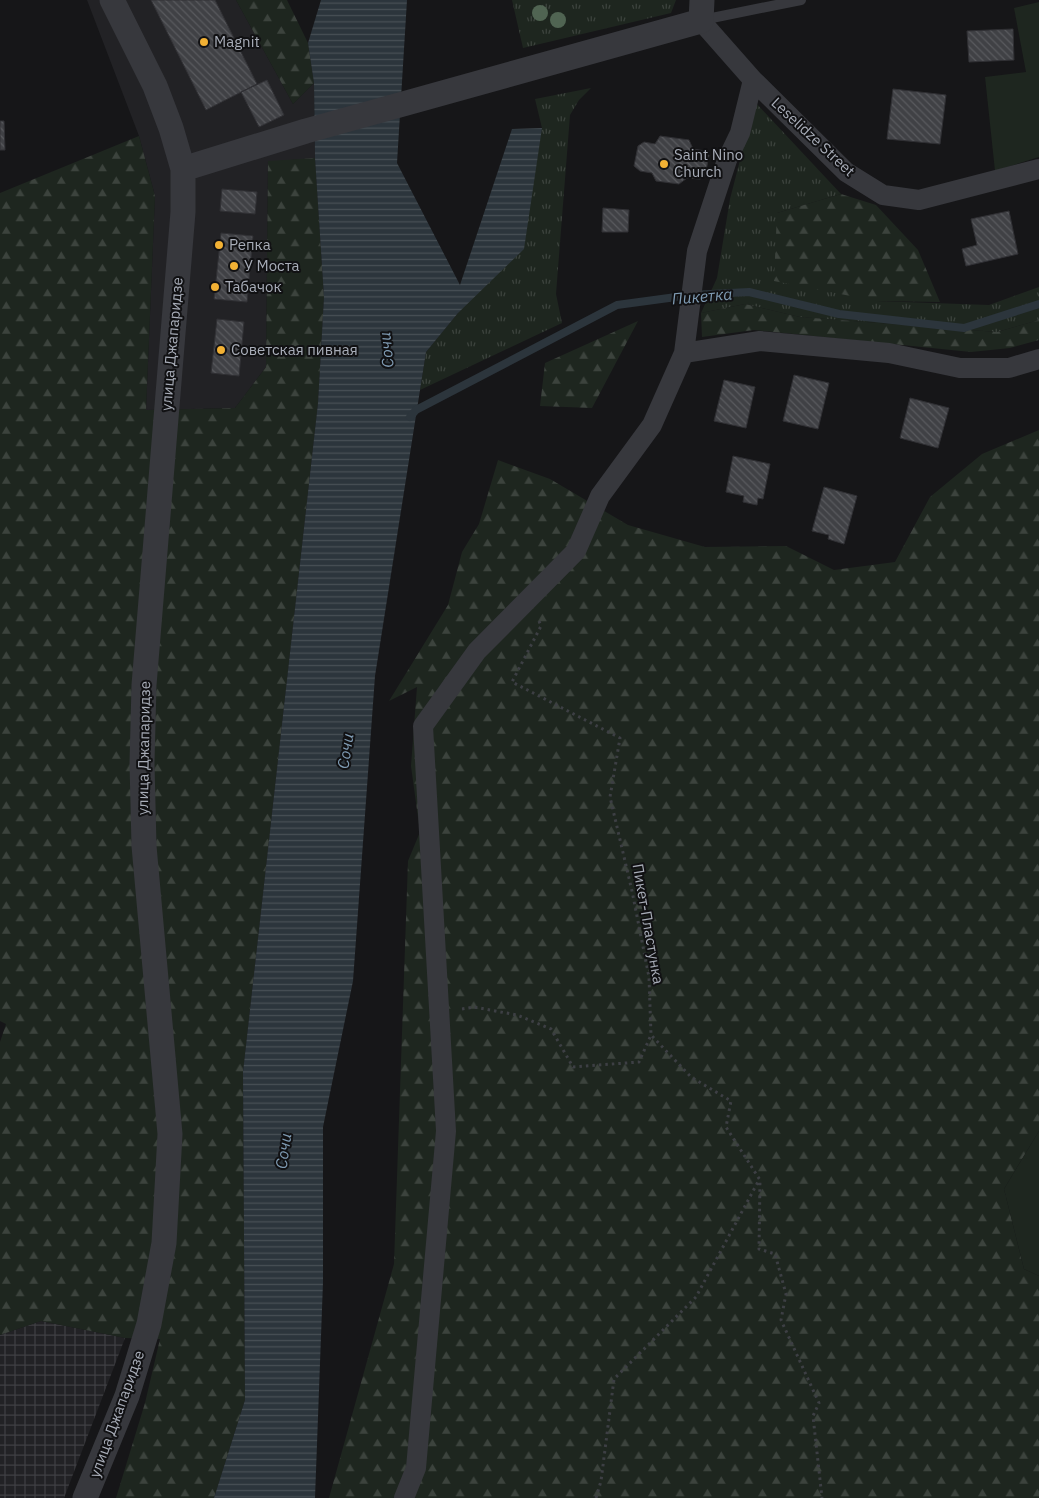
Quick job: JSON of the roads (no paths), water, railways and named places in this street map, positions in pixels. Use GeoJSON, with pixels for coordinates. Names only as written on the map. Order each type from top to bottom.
{"type":"FeatureCollection","features":[{"type":"Feature","properties":{"kind":"street","name":"улица Джапаридзе"},"geometry":{"type":"LineString","coordinates":[[85,1498],[127,1396],[149,1324],[164,1243],[170,1134],[144,846],[142,763],[144,685],[183,212],[183,169],[155,86],[112,0]]}},
{"type":"Feature","properties":{"kind":"street"},"geometry":{"type":"LineString","coordinates":[[183,169],[306,131],[586,54],[701,10]]}},
{"type":"Feature","properties":{"kind":"street","name":"Leselidze Street"},"geometry":{"type":"LineString","coordinates":[[701,10],[753,80],[846,172],[884,195],[919,200],[1039,169]]}},
{"type":"Feature","properties":{"kind":"street"},"geometry":{"type":"LineString","coordinates":[[404,1498],[416,1468],[446,1132],[423,726],[477,651],[576,551],[600,496],[652,425],[684,352],[697,251],[727,160],[740,133],[753,80]]}},
{"type":"Feature","properties":{"kind":"street"},"geometry":{"type":"LineString","coordinates":[[684,352],[760,341],[889,353],[960,368],[1009,368],[1039,359]]}},
{"type":"Feature","properties":{"kind":"lane"},"geometry":{"type":"LineString","coordinates":[[701,10],[801,0]]}},
{"type":"Feature","properties":{"kind":"water","name":"Сочи"},"geometry":{"type":"Polygon","coordinates":[[[321,0],[407,0],[397,163],[460,285],[512,129],[542,128],[524,249],[458,313],[426,352],[375,676],[353,981],[323,1127],[323,1282],[315,1498],[214,1498],[245,1400],[243,1072],[318,403],[324,297],[315,158],[314,83],[308,43],[321,0]]]}},
{"type":"Feature","properties":{"kind":"waterway","name":"Пикетка"},"geometry":{"type":"LineString","coordinates":[[410,417],[416,410],[617,305],[691,295],[749,292],[839,314],[964,328],[1039,304]]}},
{"type":"Feature","properties":{"kind":"place","name":"Magnit"},"geometry":{"type":"Point","coordinates":[204,42]}},
{"type":"Feature","properties":{"kind":"place","name":"Saint Nino Church"},"geometry":{"type":"Point","coordinates":[664,164]}},
{"type":"Feature","properties":{"kind":"place","name":"Репка"},"geometry":{"type":"Point","coordinates":[219,245]}},
{"type":"Feature","properties":{"kind":"place","name":"У Моста"},"geometry":{"type":"Point","coordinates":[234,266]}},
{"type":"Feature","properties":{"kind":"place","name":"Табачок"},"geometry":{"type":"Point","coordinates":[215,287]}},
{"type":"Feature","properties":{"kind":"place","name":"Советская пивная"},"geometry":{"type":"Point","coordinates":[221,350]}}]}
